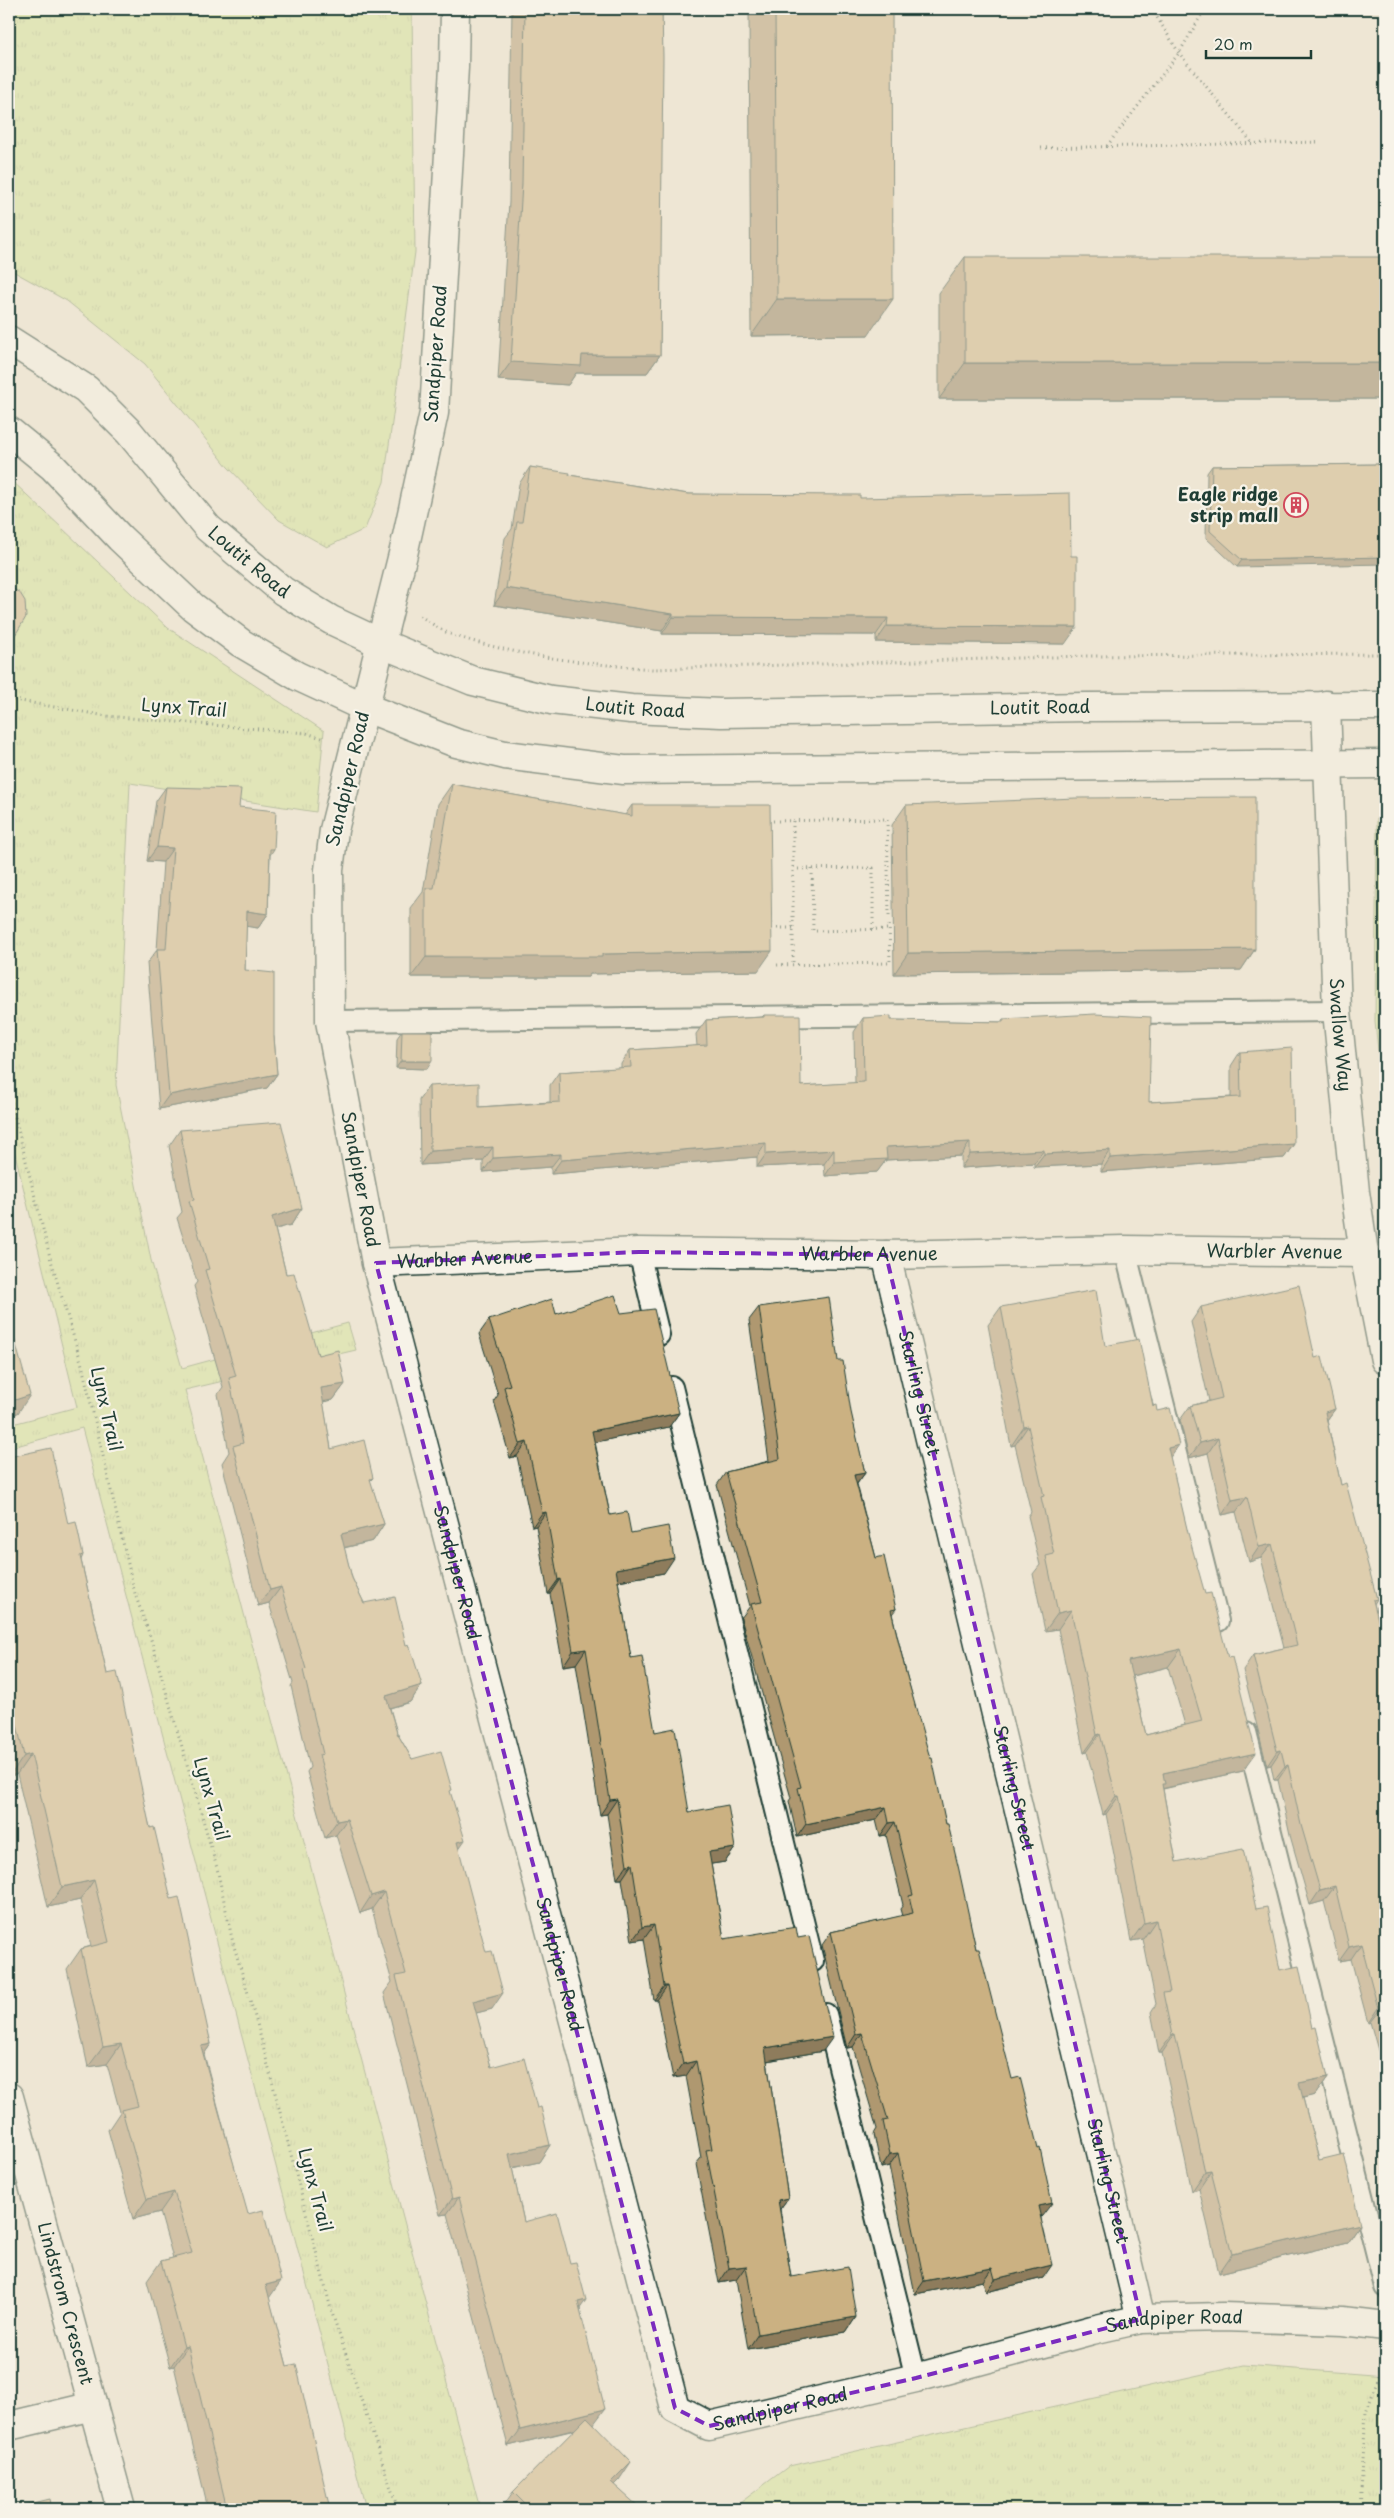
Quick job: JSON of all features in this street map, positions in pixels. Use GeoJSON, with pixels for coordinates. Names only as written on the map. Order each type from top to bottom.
{"type":"FeatureCollection","features":[{"type":"Feature","properties":{"kind":"street","name":"Sandpiper Road"},"geometry":{"type":"LineString","coordinates":[[455,9],[454,67],[434,413],[392,599],[364,707],[356,750],[334,830],[329,870],[330,1021],[376,1263],[675,2408],[709,2426],[916,2378],[1092,2330],[1141,2320],[1233,2317],[1343,2321],[1385,2326]]}},
{"type":"Feature","properties":{"kind":"street","name":"Loutit Road"},"geometry":{"type":"LineString","coordinates":[[9,340],[86,389],[129,432],[208,528],[250,566],[283,591],[331,620],[380,643],[472,681],[551,700],[631,709],[721,713],[1326,705],[1385,706]]}},
{"type":"Feature","properties":{"kind":"street"},"geometry":{"type":"LineString","coordinates":[[9,431],[53,467],[120,538],[193,608],[220,628],[297,676],[364,707],[456,743],[504,755],[624,770],[1385,764]]}},
{"type":"Feature","properties":{"kind":"street","name":"Swallow Way"},"geometry":{"type":"LineString","coordinates":[[1326,705],[1337,1011],[1355,1192],[1364,1253],[1385,1360]]}},
{"type":"Feature","properties":{"kind":"street","name":"Warbler Avenue"},"geometry":{"type":"LineString","coordinates":[[376,1263],[639,1252],[886,1255],[1125,1250],[1364,1253]]}},
{"type":"Feature","properties":{"kind":"street","name":"Starling Street"},"geometry":{"type":"LineString","coordinates":[[886,1255],[1141,2320]]}},
{"type":"Feature","properties":{"kind":"street","name":"Lindstrom Crescent"},"geometry":{"type":"LineString","coordinates":[[9,2097],[122,2509]]}},
{"type":"Feature","properties":{"kind":"street"},"geometry":{"type":"LineString","coordinates":[[9,2426],[93,2406]]}},
{"type":"Feature","properties":{"kind":"lane"},"geometry":{"type":"LineString","coordinates":[[330,1021],[1337,1011]]}},
{"type":"Feature","properties":{"kind":"lane"},"geometry":{"type":"LineString","coordinates":[[1125,1250],[1222,1637]]}},
{"type":"Feature","properties":{"kind":"lane"},"geometry":{"type":"LineString","coordinates":[[639,1252],[916,2378]]}},
{"type":"Feature","properties":{"kind":"lane"},"geometry":{"type":"LineString","coordinates":[[1242,1715],[1385,2287]]}},
{"type":"Feature","properties":{"kind":"path"},"geometry":{"type":"LineString","coordinates":[[1152,9],[1179,53],[1253,144]]}},
{"type":"Feature","properties":{"kind":"path"},"geometry":{"type":"LineString","coordinates":[[1106,146],[1179,53],[1205,9]]}},
{"type":"Feature","properties":{"kind":"path"},"geometry":{"type":"LineString","coordinates":[[1040,148],[1320,142]]}},
{"type":"Feature","properties":{"kind":"path"},"geometry":{"type":"LineString","coordinates":[[392,599],[451,635],[565,660],[653,669],[1087,656],[1385,654]]}},
{"type":"Feature","properties":{"kind":"path","name":"Lynx Trail"},"geometry":{"type":"LineString","coordinates":[[9,699],[106,716],[306,733],[356,750]]}},
{"type":"Feature","properties":{"kind":"path"},"geometry":{"type":"LineString","coordinates":[[773,821],[887,819],[890,929],[890,963],[774,965]]}},
{"type":"Feature","properties":{"kind":"path"},"geometry":{"type":"LineString","coordinates":[[793,820],[793,965]]}},
{"type":"Feature","properties":{"kind":"path"},"geometry":{"type":"LineString","coordinates":[[793,869],[873,868],[873,930]]}},
{"type":"Feature","properties":{"kind":"path"},"geometry":{"type":"LineString","coordinates":[[812,869],[814,931],[890,929]]}},
{"type":"Feature","properties":{"kind":"path"},"geometry":{"type":"LineString","coordinates":[[772,928],[793,928]]}},
{"type":"Feature","properties":{"kind":"path","name":"Lynx Trail"},"geometry":{"type":"LineString","coordinates":[[9,1093],[50,1256],[84,1373],[134,1594],[150,1636],[217,1868],[233,1943],[258,2027],[332,2313],[398,2509]]}},
{"type":"Feature","properties":{"kind":"path"},"geometry":{"type":"LineString","coordinates":[[1360,2509],[1366,2412],[1385,2357]]}},
{"type":"Feature","properties":{"kind":"highlighted area"},"geometry":{"type":"Polygon","coordinates":[[[639,1252],[886,1255],[1141,2319],[916,2378],[709,2426],[675,2408],[376,1263],[639,1252]]]}},
{"type":"Feature","properties":{"kind":"green space"},"geometry":{"type":"Polygon","coordinates":[[[9,9],[412,9],[415,252],[384,482],[365,529],[327,547],[279,520],[228,467],[145,364],[67,301],[9,269],[9,9]]]}},
{"type":"Feature","properties":{"kind":"green space"},"geometry":{"type":"Polygon","coordinates":[[[9,478],[168,628],[324,731],[316,812],[130,783],[116,1085],[151,1260],[182,1368],[348,1323],[356,1350],[185,1390],[480,2509],[366,2509],[82,1428],[9,1448],[9,1425],[77,1407],[9,1129],[9,478]]]}},
{"type":"Feature","properties":{"kind":"green space"},"geometry":{"type":"Polygon","coordinates":[[[1377,818],[1385,818],[1385,1115],[1375,1022],[1377,818]]]}},
{"type":"Feature","properties":{"kind":"green space"},"geometry":{"type":"Polygon","coordinates":[[[1244,2365],[1385,2376],[1385,2509],[732,2509],[789,2466],[1244,2365]]]}},
{"type":"Feature","properties":{"kind":"building"},"geometry":{"type":"Polygon","coordinates":[[[525,9],[662,9],[660,355],[582,355],[581,366],[511,362],[522,184],[525,9]]]}},
{"type":"Feature","properties":{"kind":"building"},"geometry":{"type":"Polygon","coordinates":[[[775,9],[892,9],[893,299],[777,299],[775,9]]]}},
{"type":"Feature","properties":{"kind":"building"},"geometry":{"type":"Polygon","coordinates":[[[965,257],[1385,257],[1385,363],[965,363],[965,257]]]}},
{"type":"Feature","properties":{"kind":"building","name":"Eagle ridge strip mall"},"geometry":{"type":"Polygon","coordinates":[[[1385,464],[1385,557],[1242,560],[1210,531],[1212,466],[1385,464]]]}},
{"type":"Feature","properties":{"kind":"building"},"geometry":{"type":"Polygon","coordinates":[[[530,467],[688,494],[860,495],[860,498],[1070,493],[1071,556],[1077,556],[1077,627],[887,626],[888,618],[673,617],[673,614],[506,588],[517,522],[522,522],[530,467]]]}},
{"type":"Feature","properties":{"kind":"building"},"geometry":{"type":"Polygon","coordinates":[[[9,586],[20,593],[25,601],[26,617],[17,632],[9,636],[9,586]]]}},
{"type":"Feature","properties":{"kind":"building"},"geometry":{"type":"Polygon","coordinates":[[[452,784],[632,816],[632,805],[770,805],[772,951],[602,954],[602,957],[426,957],[426,888],[434,888],[452,784]]]}},
{"type":"Feature","properties":{"kind":"building"},"geometry":{"type":"Polygon","coordinates":[[[166,787],[241,789],[239,807],[276,811],[274,849],[270,849],[268,914],[247,911],[245,970],[274,973],[274,1037],[277,1074],[169,1095],[157,949],[166,949],[173,848],[157,847],[166,787]]]}},
{"type":"Feature","properties":{"kind":"building"},"geometry":{"type":"Polygon","coordinates":[[[1255,797],[1255,949],[908,953],[906,805],[1076,798],[1255,797]]]}},
{"type":"Feature","properties":{"kind":"building"},"geometry":{"type":"Polygon","coordinates":[[[1095,1014],[1151,1017],[1149,1102],[1241,1097],[1240,1052],[1292,1048],[1294,1144],[1110,1158],[1110,1150],[1044,1154],[1044,1150],[970,1154],[970,1142],[886,1147],[887,1159],[834,1162],[834,1150],[766,1154],[766,1143],[561,1160],[561,1154],[493,1158],[493,1147],[430,1151],[429,1086],[479,1083],[479,1107],[560,1102],[559,1072],[631,1067],[630,1050],[707,1045],[706,1020],[764,1017],[764,1015],[800,1015],[801,1086],[864,1082],[863,1018],[891,1016],[891,1020],[1003,1022],[1003,1019],[1095,1014]]]}},
{"type":"Feature","properties":{"kind":"building"},"geometry":{"type":"Polygon","coordinates":[[[402,1031],[432,1031],[432,1061],[401,1061],[402,1031]]]}},
{"type":"Feature","properties":{"kind":"building"},"geometry":{"type":"Polygon","coordinates":[[[281,1122],[302,1208],[272,1217],[286,1274],[294,1273],[318,1355],[338,1350],[345,1384],[321,1388],[331,1449],[364,1440],[373,1478],[370,1479],[384,1524],[341,1534],[352,1578],[364,1603],[395,1597],[406,1645],[409,1644],[422,1685],[386,1696],[397,1733],[412,1759],[441,1751],[452,1790],[450,1791],[465,1840],[457,1842],[486,1952],[492,1951],[503,1993],[473,2001],[491,2067],[524,2058],[537,2108],[541,2107],[550,2145],[509,2154],[524,2222],[557,2213],[570,2263],[576,2262],[586,2300],[578,2302],[605,2409],[520,2430],[459,2197],[452,2199],[396,1976],[406,1974],[384,1892],[371,1896],[347,1819],[337,1821],[319,1755],[323,1754],[303,1670],[306,1669],[281,1587],[270,1590],[233,1446],[243,1443],[229,1378],[236,1376],[205,1270],[209,1269],[189,1201],[194,1200],[180,1130],[281,1122]]]}},
{"type":"Feature","properties":{"kind":"building"},"geometry":{"type":"Polygon","coordinates":[[[1299,1285],[1315,1358],[1322,1356],[1335,1409],[1325,1412],[1341,1485],[1346,1483],[1377,1599],[1373,1600],[1385,1648],[1385,2024],[1381,2008],[1378,2008],[1361,1944],[1349,1947],[1335,1886],[1320,1890],[1301,1825],[1288,1765],[1285,1766],[1281,1750],[1277,1751],[1253,1655],[1297,1645],[1272,1544],[1259,1547],[1247,1497],[1232,1500],[1218,1438],[1200,1443],[1190,1406],[1222,1398],[1201,1307],[1299,1285]]]}},
{"type":"Feature","properties":{"kind":"building"},"geometry":{"type":"Polygon","coordinates":[[[1096,1290],[1105,1346],[1139,1339],[1153,1406],[1156,1405],[1157,1411],[1170,1408],[1179,1445],[1168,1448],[1188,1533],[1205,1594],[1211,1593],[1228,1658],[1232,1657],[1256,1753],[1163,1773],[1165,1784],[1162,1784],[1176,1862],[1243,1849],[1256,1909],[1267,1907],[1280,1970],[1299,1966],[1312,2028],[1316,2027],[1328,2077],[1299,2083],[1319,2160],[1344,2154],[1360,2224],[1232,2254],[1211,2171],[1205,2172],[1175,2034],[1172,2035],[1163,1993],[1170,1992],[1156,1920],[1144,1923],[1119,1796],[1116,1796],[1100,1734],[1097,1735],[1071,1610],[1058,1613],[1046,1556],[1054,1554],[1041,1497],[1044,1496],[1028,1426],[1024,1427],[1001,1307],[1096,1290]],[[1181,1649],[1128,1661],[1146,1735],[1202,1721],[1181,1649]]]}},
{"type":"Feature","properties":{"kind":"building"},"geometry":{"type":"Polygon","coordinates":[[[615,1295],[621,1313],[654,1309],[679,1413],[592,1431],[610,1515],[627,1512],[631,1533],[668,1526],[674,1558],[616,1569],[631,1658],[642,1656],[655,1732],[675,1728],[689,1812],[728,1805],[735,1848],[709,1852],[724,1939],[796,1927],[798,1938],[809,1936],[833,2037],[765,2048],[788,2198],[778,2200],[791,2277],[848,2267],[856,2317],[758,2334],[746,2266],[729,2268],[706,2150],[712,2149],[696,2061],[683,2064],[667,1986],[664,1986],[654,1925],[642,1927],[632,1864],[627,1865],[617,1799],[610,1800],[586,1649],[573,1651],[546,1512],[542,1513],[527,1442],[520,1444],[504,1387],[510,1385],[489,1320],[552,1299],[556,1314],[615,1295]]]}},
{"type":"Feature","properties":{"kind":"building"},"geometry":{"type":"Polygon","coordinates":[[[829,1297],[838,1361],[843,1361],[851,1412],[865,1473],[854,1475],[876,1558],[884,1556],[896,1609],[891,1610],[906,1673],[930,1758],[932,1758],[976,1949],[979,1949],[1012,2079],[1020,2077],[1038,2149],[1040,2148],[1052,2203],[1038,2206],[1052,2265],[995,2279],[992,2268],[924,2281],[898,2153],[890,2154],[883,2121],[888,2120],[862,2033],[856,2034],[831,1932],[913,1913],[909,1896],[913,1895],[895,1822],[889,1823],[886,1807],[806,1824],[798,1788],[801,1787],[751,1604],[762,1602],[726,1472],[780,1459],[759,1307],[829,1297]]]}},
{"type":"Feature","properties":{"kind":"building"},"geometry":{"type":"Polygon","coordinates":[[[9,1320],[30,1395],[9,1402],[9,1320]]]}},
{"type":"Feature","properties":{"kind":"building"},"geometry":{"type":"Polygon","coordinates":[[[51,1448],[68,1524],[76,1522],[83,1555],[80,1556],[107,1674],[117,1672],[150,1828],[154,1827],[171,1899],[179,1897],[211,2044],[201,2046],[222,2123],[248,2214],[263,2210],[281,2281],[266,2285],[287,2366],[296,2364],[330,2509],[227,2509],[188,2346],[184,2347],[161,2261],[192,2253],[174,2192],[147,2199],[122,2110],[138,2106],[121,2044],[103,2047],[81,1949],[109,1942],[94,1880],[62,1887],[31,1754],[24,1756],[9,1689],[9,1457],[51,1448]]]}},
{"type":"Feature","properties":{"kind":"building"},"geometry":{"type":"Polygon","coordinates":[[[9,2281],[15,2299],[9,2301],[9,2281]]]}},
{"type":"Feature","properties":{"kind":"building"},"geometry":{"type":"Polygon","coordinates":[[[587,2417],[631,2462],[611,2482],[640,2508],[530,2509],[513,2492],[587,2417]]]}},
{"type":"Feature","properties":{"kind":"building"},"geometry":{"type":"Polygon","coordinates":[[[50,2499],[52,2509],[9,2509],[50,2499]]]}},
{"type":"Feature","properties":{"kind":"place","name":"Eagle ridge strip mall"},"geometry":{"type":"Point","coordinates":[1296,505]}}]}
